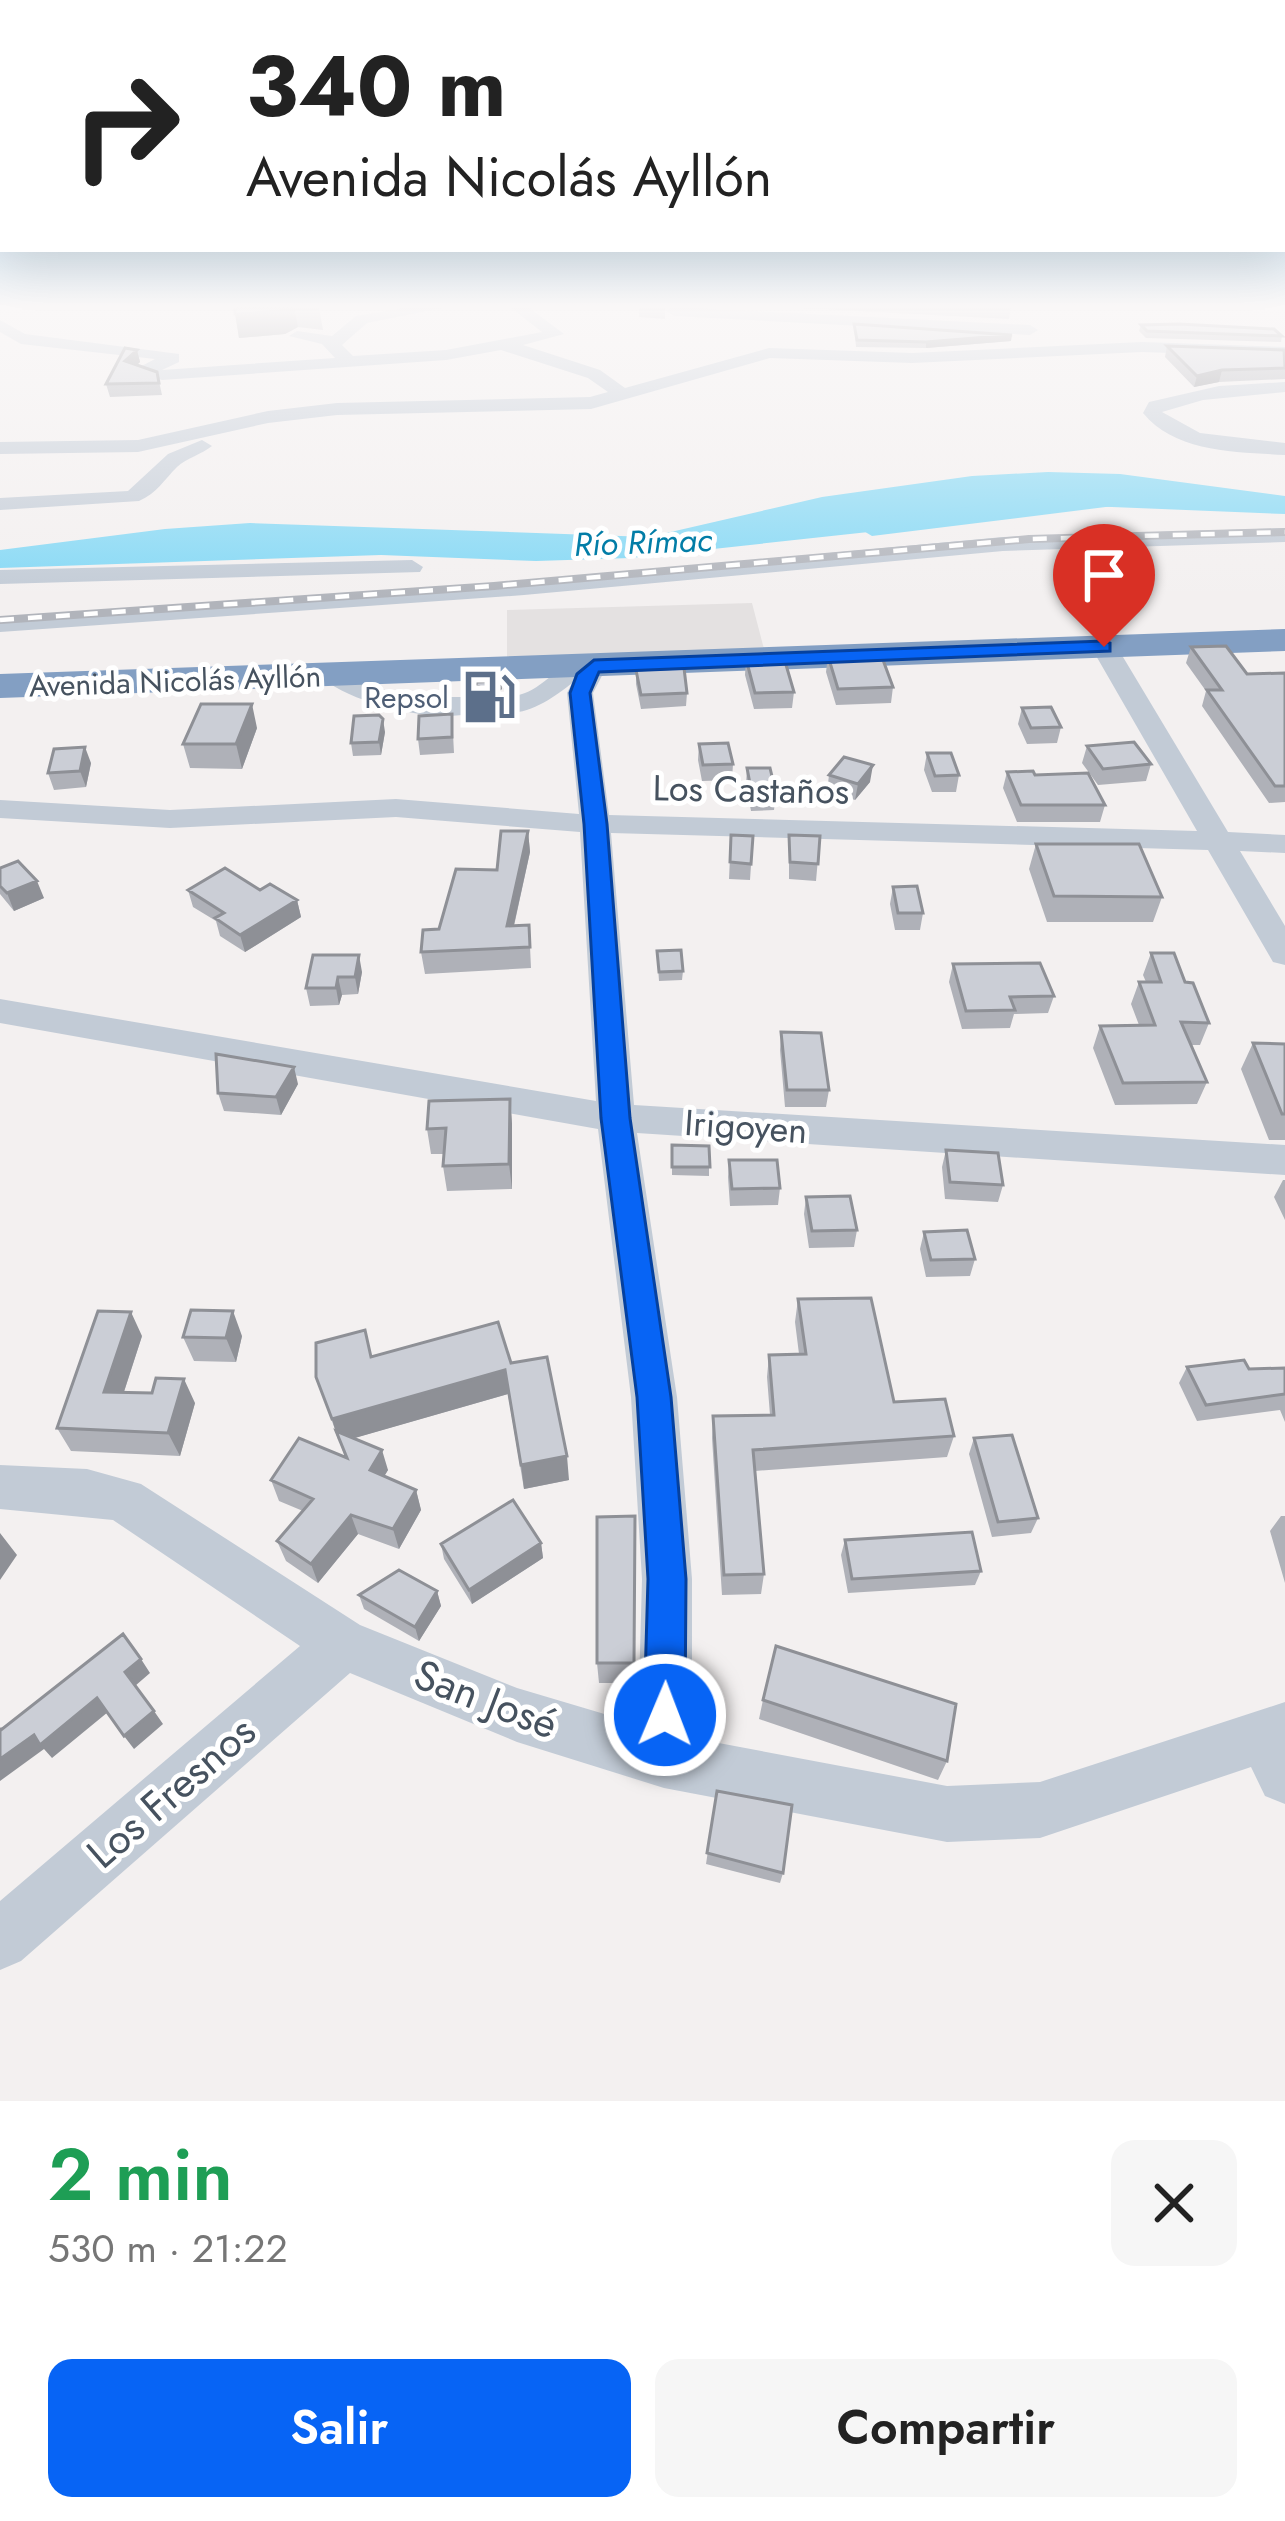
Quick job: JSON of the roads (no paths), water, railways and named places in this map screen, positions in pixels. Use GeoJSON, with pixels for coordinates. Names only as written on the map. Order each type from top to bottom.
{"type":"FeatureCollection","features":[{"type":"Feature","properties":{"kind":"highway","name":"Avenida Nicolás Ayllón"},"geometry":{"type":"LineString","coordinates":[[0,686],[1285,640]]}},
{"type":"Feature","properties":{"kind":"street"},"geometry":{"type":"LineString","coordinates":[[0,448],[138,446],[268,417],[350,408],[563,405]]}},
{"type":"Feature","properties":{"kind":"street"},"geometry":{"type":"LineString","coordinates":[[1159,405],[1152,413],[1165,426],[1182,433],[1285,449]]}},
{"type":"Feature","properties":{"kind":"street"},"geometry":{"type":"LineString","coordinates":[[0,504],[133,497],[149,490],[166,461],[179,453],[350,408]]}},
{"type":"Feature","properties":{"kind":"street"},"geometry":{"type":"LineString","coordinates":[[0,625],[524,588],[1003,544],[1285,536]]}},
{"type":"Feature","properties":{"kind":"street"},"geometry":{"type":"LineString","coordinates":[[0,577],[412,567]]}},
{"type":"Feature","properties":{"kind":"street"},"geometry":{"type":"LineString","coordinates":[[1104,647],[1285,954]]}},
{"type":"Feature","properties":{"kind":"street"},"geometry":{"type":"LineString","coordinates":[[332,675],[397,705],[488,705],[536,699],[585,666]]}},
{"type":"Feature","properties":{"kind":"street"},"geometry":{"type":"LineString","coordinates":[[585,666],[580,693],[596,824],[616,1118],[656,1420],[667,1579],[664,1760]]}},
{"type":"Feature","properties":{"kind":"street","name":"Los Castaños"},"geometry":{"type":"LineString","coordinates":[[0,809],[170,819],[396,808],[596,824],[1028,832],[1285,844]]}},
{"type":"Feature","properties":{"kind":"street","name":"Irigoyen"},"geometry":{"type":"LineString","coordinates":[[0,1011],[616,1118],[1285,1160]]}},
{"type":"Feature","properties":{"kind":"street","name":"San José"},"geometry":{"type":"LineString","coordinates":[[0,1487],[87,1492],[124,1500],[343,1643],[517,1715],[664,1760],[947,1814],[1040,1810],[1278,1746]]}},
{"type":"Feature","properties":{"kind":"street","name":"Los Fresnos"},"geometry":{"type":"LineString","coordinates":[[0,1940],[343,1643]]}},
{"type":"Feature","properties":{"kind":"water"},"geometry":{"type":"Polygon","coordinates":[[[1120,474],[1285,496],[1285,514],[1038,504],[993,508],[887,530],[630,558],[536,561],[381,555],[0,568],[0,550],[250,523],[649,537],[822,497],[972,476],[1120,474]]]}},
{"type":"Feature","properties":{"kind":"waterway","name":"Río Rímac"},"geometry":{"type":"LineString","coordinates":[[872,527],[1136,496]]}},
{"type":"Feature","properties":{"kind":"railway"},"geometry":{"type":"LineString","coordinates":[[0,620],[494,586],[1029,539],[1285,532]]}},
{"type":"Feature","properties":{"kind":"place","name":"Repsol"},"geometry":{"type":"Point","coordinates":[489,697]}}]}
